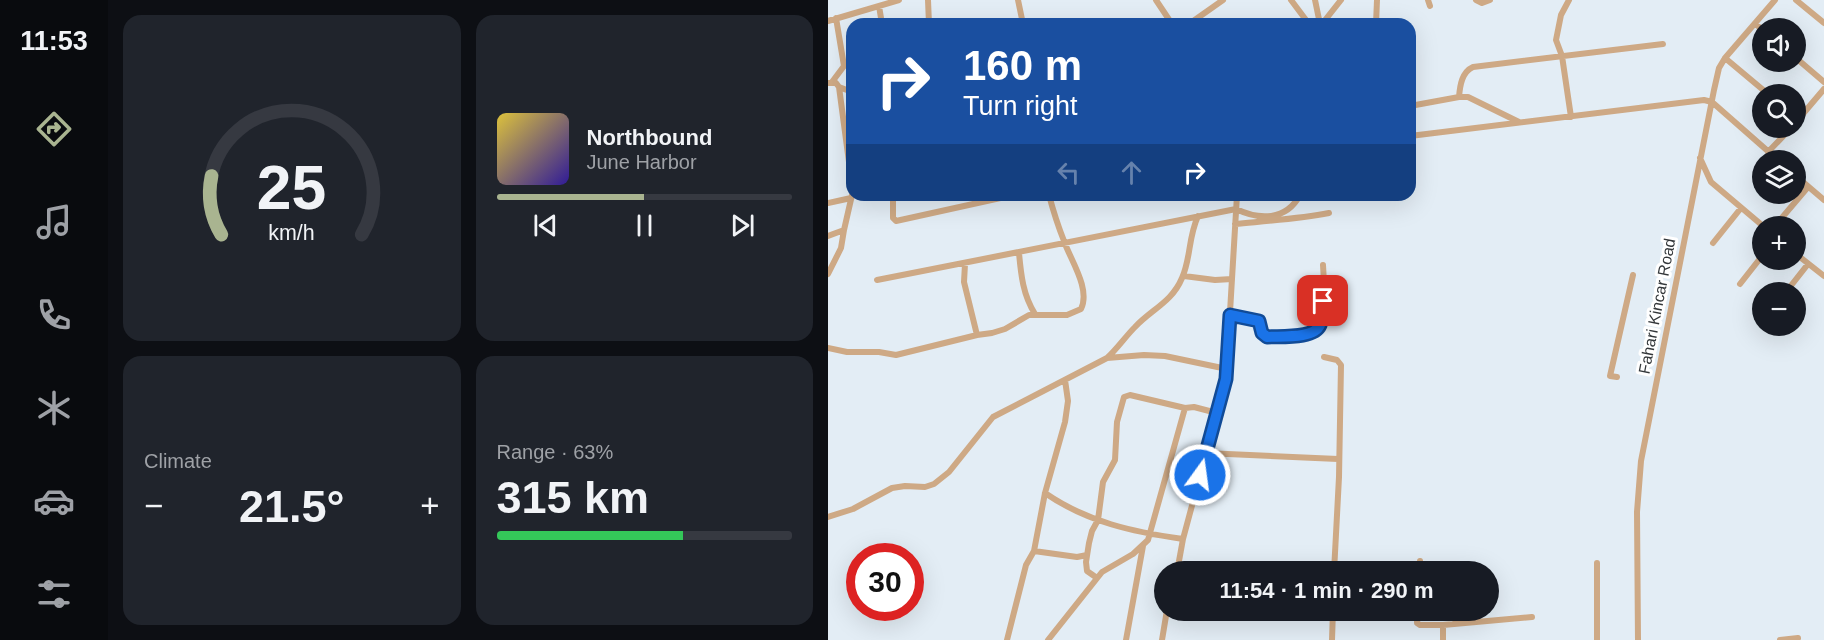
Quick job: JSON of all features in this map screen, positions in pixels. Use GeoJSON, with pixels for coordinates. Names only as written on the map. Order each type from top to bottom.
{"type":"FeatureCollection","features":[{"type":"Feature","properties":{"kind":"street"},"geometry":{"type":"LineString","coordinates":[[862,0],[864,9]]}},
{"type":"Feature","properties":{"kind":"street"},"geometry":{"type":"LineString","coordinates":[[828,21],[899,0]]}},
{"type":"Feature","properties":{"kind":"street"},"geometry":{"type":"LineString","coordinates":[[928,0],[930,18]]}},
{"type":"Feature","properties":{"kind":"street"},"geometry":{"type":"LineString","coordinates":[[1018,0],[1022,18]]}},
{"type":"Feature","properties":{"kind":"street"},"geometry":{"type":"LineString","coordinates":[[1156,0],[1168,18]]}},
{"type":"Feature","properties":{"kind":"street"},"geometry":{"type":"LineString","coordinates":[[1198,18],[1223,0]]}},
{"type":"Feature","properties":{"kind":"street"},"geometry":{"type":"LineString","coordinates":[[1291,0],[1304,18]]}},
{"type":"Feature","properties":{"kind":"street"},"geometry":{"type":"LineString","coordinates":[[1315,0],[1320,18]]}},
{"type":"Feature","properties":{"kind":"street"},"geometry":{"type":"LineString","coordinates":[[1326,18],[1341,0]]}},
{"type":"Feature","properties":{"kind":"street"},"geometry":{"type":"LineString","coordinates":[[1376,18],[1377,0]]}},
{"type":"Feature","properties":{"kind":"street"},"geometry":{"type":"LineString","coordinates":[[1476,0],[1482,3],[1490,0]]}},
{"type":"Feature","properties":{"kind":"street"},"geometry":{"type":"LineString","coordinates":[[1569,0],[1557,29],[1558,48],[1562,56],[1571,117]]}},
{"type":"Feature","properties":{"kind":"street","name":"Fahari Kincar Road"},"geometry":{"type":"LineString","coordinates":[[1759,18],[1775,0]]}},
{"type":"Feature","properties":{"kind":"street"},"geometry":{"type":"LineString","coordinates":[[1796,0],[1824,23]]}},
{"type":"Feature","properties":{"kind":"street"},"geometry":{"type":"LineString","coordinates":[[879,6],[881,18]]}},
{"type":"Feature","properties":{"kind":"street"},"geometry":{"type":"LineString","coordinates":[[836,18],[843,66],[830,82],[846,90]]}},
{"type":"Feature","properties":{"kind":"street","name":"Fahari Kincar Road"},"geometry":{"type":"LineString","coordinates":[[1638,640],[1637,504],[1641,461],[1719,68],[1752,26]]}},
{"type":"Feature","properties":{"kind":"street"},"geometry":{"type":"LineString","coordinates":[[1459,97],[1462,80],[1468,69],[1473,67],[1663,44]]}},
{"type":"Feature","properties":{"kind":"street"},"geometry":{"type":"LineString","coordinates":[[1725,58],[1756,84]]}},
{"type":"Feature","properties":{"kind":"street"},"geometry":{"type":"LineString","coordinates":[[1806,67],[1824,82]]}},
{"type":"Feature","properties":{"kind":"street"},"geometry":{"type":"LineString","coordinates":[[839,87],[846,140]]}},
{"type":"Feature","properties":{"kind":"street"},"geometry":{"type":"LineString","coordinates":[[1806,108],[1824,89]]}},
{"type":"Feature","properties":{"kind":"street"},"geometry":{"type":"LineString","coordinates":[[1416,103],[1468,97],[1520,122]]}},
{"type":"Feature","properties":{"kind":"street"},"geometry":{"type":"LineString","coordinates":[[1416,135],[1697,100],[1712,102],[1766,150]]}},
{"type":"Feature","properties":{"kind":"street"},"geometry":{"type":"LineString","coordinates":[[1770,150],[1781,138]]}},
{"type":"Feature","properties":{"kind":"street"},"geometry":{"type":"LineString","coordinates":[[1700,158],[1712,182],[1752,217]]}},
{"type":"Feature","properties":{"kind":"street"},"geometry":{"type":"LineString","coordinates":[[1783,216],[1808,187],[1824,200]]}},
{"type":"Feature","properties":{"kind":"street"},"geometry":{"type":"LineString","coordinates":[[828,203],[846,198]]}},
{"type":"Feature","properties":{"kind":"street"},"geometry":{"type":"LineString","coordinates":[[828,274],[841,248],[850,201]]}},
{"type":"Feature","properties":{"kind":"street"},"geometry":{"type":"LineString","coordinates":[[892,201],[893,218],[896,221],[987,201]]}},
{"type":"Feature","properties":{"kind":"street"},"geometry":{"type":"LineString","coordinates":[[828,348],[847,352],[879,352],[896,355],[992,333],[1035,314],[1067,315],[1081,309],[1083,298],[1080,278],[1065,244],[1051,201]]}},
{"type":"Feature","properties":{"kind":"street"},"geometry":{"type":"LineString","coordinates":[[1179,561],[1227,369],[1237,201]]}},
{"type":"Feature","properties":{"kind":"street"},"geometry":{"type":"LineString","coordinates":[[877,280],[1236,209],[1254,216],[1273,216],[1283,213],[1297,201]]}},
{"type":"Feature","properties":{"kind":"street"},"geometry":{"type":"LineString","coordinates":[[1713,243],[1742,208]]}},
{"type":"Feature","properties":{"kind":"street"},"geometry":{"type":"LineString","coordinates":[[1235,224],[1286,218],[1298,219],[1329,213]]}},
{"type":"Feature","properties":{"kind":"street"},"geometry":{"type":"LineString","coordinates":[[828,516],[853,509],[892,488],[934,484],[949,472],[993,417],[1107,358],[1121,345],[1134,327],[1173,295],[1184,276],[1190,235],[1198,216]]}},
{"type":"Feature","properties":{"kind":"street"},"geometry":{"type":"LineString","coordinates":[[828,236],[844,230]]}},
{"type":"Feature","properties":{"kind":"street"},"geometry":{"type":"LineString","coordinates":[[1019,253],[1023,291],[1035,314]]}},
{"type":"Feature","properties":{"kind":"street"},"geometry":{"type":"LineString","coordinates":[[964,264],[964,282],[977,335]]}},
{"type":"Feature","properties":{"kind":"street"},"geometry":{"type":"LineString","coordinates":[[1794,282],[1808,264],[1824,276]]}},
{"type":"Feature","properties":{"kind":"street"},"geometry":{"type":"LineString","coordinates":[[1230,315],[1259,321],[1262,333],[1267,337],[1316,332],[1322,315],[1323,265]]}},
{"type":"Feature","properties":{"kind":"street"},"geometry":{"type":"LineString","coordinates":[[1740,284],[1752,269]]}},
{"type":"Feature","properties":{"kind":"street"},"geometry":{"type":"LineString","coordinates":[[1617,377],[1610,376],[1633,275]]}},
{"type":"Feature","properties":{"kind":"street"},"geometry":{"type":"LineString","coordinates":[[1184,276],[1215,280],[1232,279]]}},
{"type":"Feature","properties":{"kind":"street"},"geometry":{"type":"LineString","coordinates":[[1107,358],[1165,356],[1227,369]]}},
{"type":"Feature","properties":{"kind":"street"},"geometry":{"type":"LineString","coordinates":[[1324,357],[1337,360],[1341,365],[1334,561]]}},
{"type":"Feature","properties":{"kind":"street"},"geometry":{"type":"LineString","coordinates":[[1007,640],[1026,565],[1034,551],[1045,493],[1067,411],[1065,380]]}},
{"type":"Feature","properties":{"kind":"street"},"geometry":{"type":"LineString","coordinates":[[1097,578],[1085,568],[1092,531],[1098,520],[1103,482],[1115,460],[1117,422],[1124,397],[1130,395],[1217,413]]}},
{"type":"Feature","properties":{"kind":"street"},"geometry":{"type":"LineString","coordinates":[[1126,640],[1143,546],[1151,534],[1185,408]]}},
{"type":"Feature","properties":{"kind":"street"},"geometry":{"type":"LineString","coordinates":[[1205,453],[1338,459]]}},
{"type":"Feature","properties":{"kind":"street"},"geometry":{"type":"LineString","coordinates":[[1045,493],[1076,512],[1098,520],[1151,534],[1183,539]]}},
{"type":"Feature","properties":{"kind":"street"},"geometry":{"type":"LineString","coordinates":[[1048,640],[1097,578],[1109,567],[1143,546]]}},
{"type":"Feature","properties":{"kind":"street"},"geometry":{"type":"LineString","coordinates":[[1034,551],[1077,557],[1087,555]]}},
{"type":"Feature","properties":{"kind":"street"},"geometry":{"type":"LineString","coordinates":[[1597,640],[1598,563]]}},
{"type":"Feature","properties":{"kind":"street"},"geometry":{"type":"LineString","coordinates":[[1417,621],[1420,625],[1443,625],[1532,617]]}},
{"type":"Feature","properties":{"kind":"street"},"geometry":{"type":"LineString","coordinates":[[1162,640],[1165,621]]}},
{"type":"Feature","properties":{"kind":"street"},"geometry":{"type":"LineString","coordinates":[[1332,640],[1333,621]]}},
{"type":"Feature","properties":{"kind":"street"},"geometry":{"type":"LineString","coordinates":[[1443,625],[1443,640]]}},
{"type":"Feature","properties":{"kind":"street"},"geometry":{"type":"LineString","coordinates":[[1780,640],[1798,638]]}},
{"type":"Feature","properties":{"kind":"route"},"geometry":{"type":"LineString","coordinates":[[1200,475],[1226,379],[1230,315],[1259,321],[1262,333],[1267,337],[1308,334],[1316,332],[1320,326],[1323,301]]}}]}
